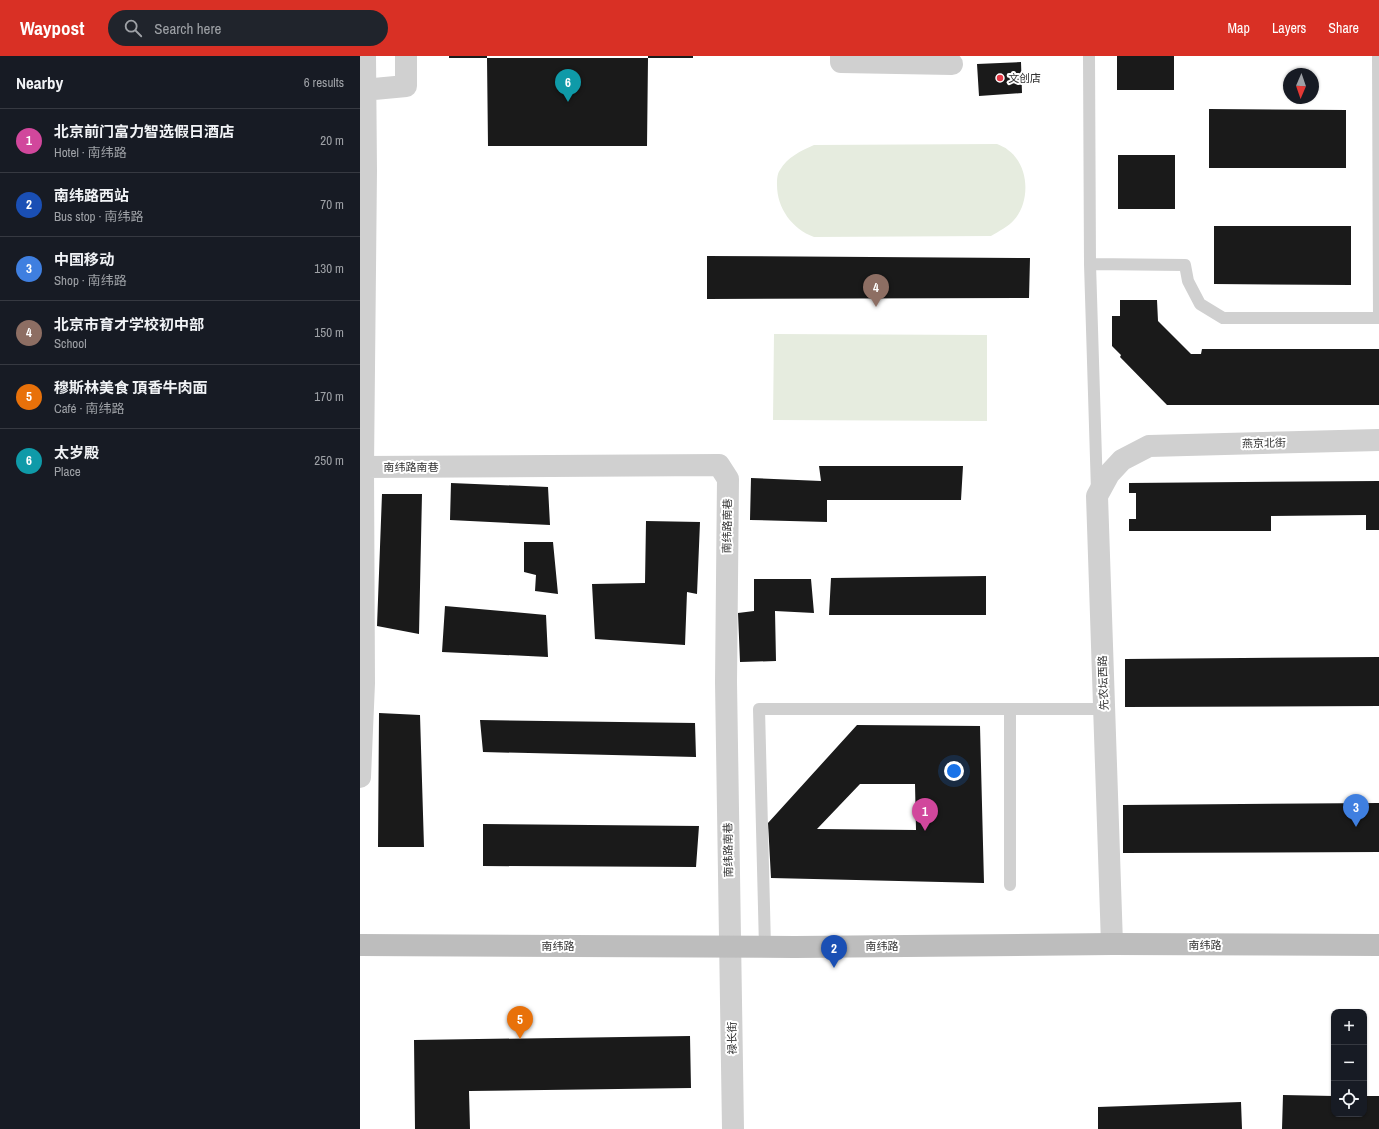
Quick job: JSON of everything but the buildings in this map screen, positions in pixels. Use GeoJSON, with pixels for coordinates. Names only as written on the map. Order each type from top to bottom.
{"type":"FeatureCollection","features":[{"type":"Feature","properties":{"kind":"street"},"geometry":{"type":"LineString","coordinates":[[360,777],[364,683],[362,467],[366,170],[365,56]]}},
{"type":"Feature","properties":{"kind":"street"},"geometry":{"type":"LineString","coordinates":[[365,88],[374,89],[406,86],[406,56]]}},
{"type":"Feature","properties":{"kind":"street"},"geometry":{"type":"LineString","coordinates":[[841,56],[841,62],[952,64]]}},
{"type":"Feature","properties":{"kind":"street","name":"燕京北街"},"geometry":{"type":"LineString","coordinates":[[1097,496],[1109,474],[1122,460],[1149,446],[1379,440]]}},
{"type":"Feature","properties":{"kind":"street","name":"南纬路南巷"},"geometry":{"type":"LineString","coordinates":[[362,467],[719,465],[728,479],[726,682],[730,947]]}},
{"type":"Feature","properties":{"kind":"street","name":"先农坛西路"},"geometry":{"type":"LineString","coordinates":[[1097,496],[1112,944]]}},
{"type":"Feature","properties":{"kind":"street","name":"南纬路"},"geometry":{"type":"LineString","coordinates":[[360,946],[765,947],[1112,944],[1379,945]]}},
{"type":"Feature","properties":{"kind":"street","name":"禄长街"},"geometry":{"type":"LineString","coordinates":[[730,947],[733,1129]]}},
{"type":"Feature","properties":{"kind":"lane"},"geometry":{"type":"LineString","coordinates":[[1089,56],[1090,264],[1097,496]]}},
{"type":"Feature","properties":{"kind":"lane"},"geometry":{"type":"LineString","coordinates":[[1090,264],[1185,265],[1188,281],[1200,304],[1223,318],[1379,318],[1378,56]]}},
{"type":"Feature","properties":{"kind":"lane"},"geometry":{"type":"LineString","coordinates":[[765,947],[759,709],[1104,709]]}},
{"type":"Feature","properties":{"kind":"lane"},"geometry":{"type":"LineString","coordinates":[[1010,709],[1010,885]]}},
{"type":"Feature","properties":{"kind":"shaded area"},"geometry":{"type":"Polygon","coordinates":[[[997,144],[1008,150],[1020,165],[1024,174],[1025,193],[1023,203],[1014,220],[991,236],[814,237],[799,229],[787,217],[778,194],[777,177],[783,165],[786,161],[799,152],[814,145],[997,144]]]}},
{"type":"Feature","properties":{"kind":"shaded area"},"geometry":{"type":"Polygon","coordinates":[[[774,334],[987,335],[987,421],[773,420],[774,334]]]}},
{"type":"Feature","properties":{"kind":"place","name":"文创店"},"geometry":{"type":"Point","coordinates":[1000,78]}},
{"type":"Feature","properties":{"kind":"place","name":"太岁殿"},"geometry":{"type":"Point","coordinates":[568,102]}},
{"type":"Feature","properties":{"kind":"place","name":"北京市育才学校初中部"},"geometry":{"type":"Point","coordinates":[876,307]}},
{"type":"Feature","properties":{"kind":"place","name":"中国移动"},"geometry":{"type":"Point","coordinates":[1356,827]}},
{"type":"Feature","properties":{"kind":"place","name":"北京前门富力智选假日酒店"},"geometry":{"type":"Point","coordinates":[925,831]}},
{"type":"Feature","properties":{"kind":"place","name":"南纬路西站"},"geometry":{"type":"Point","coordinates":[834,968]}},
{"type":"Feature","properties":{"kind":"place","name":"穆斯林美食 頂香牛肉面"},"geometry":{"type":"Point","coordinates":[520,1039]}}]}
